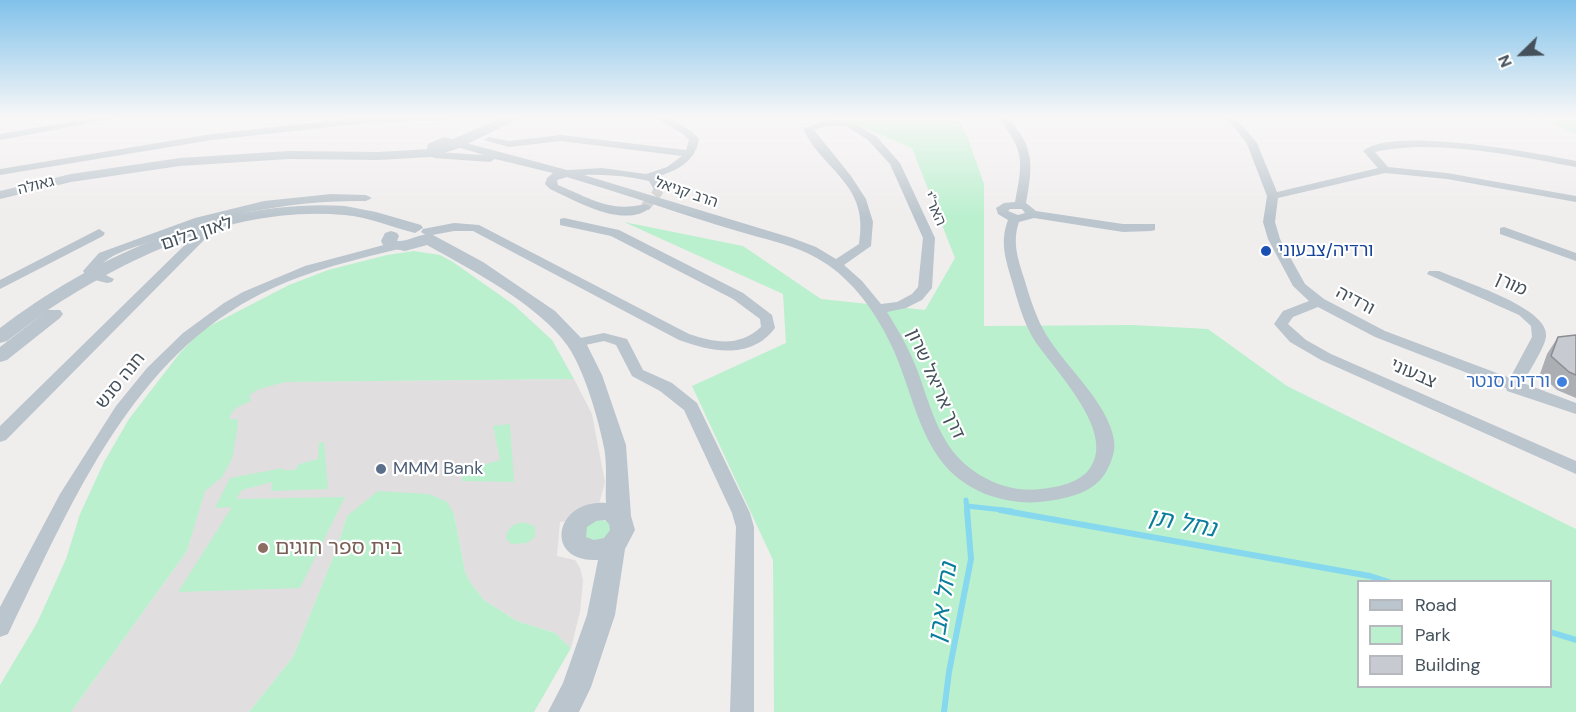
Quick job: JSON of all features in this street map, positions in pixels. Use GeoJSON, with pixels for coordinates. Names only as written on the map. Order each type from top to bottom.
{"type":"FeatureCollection","features":[{"type":"Feature","properties":{"kind":"street"},"geometry":{"type":"LineString","coordinates":[[0,171],[130,150]]}},
{"type":"Feature","properties":{"kind":"street","name":"גאולה"},"geometry":{"type":"LineString","coordinates":[[0,190],[77,172],[173,158],[312,150]]}},
{"type":"Feature","properties":{"kind":"street","name":"גאולה"},"geometry":{"type":"LineString","coordinates":[[0,195],[71,177],[180,162],[361,150]]}},
{"type":"Feature","properties":{"kind":"street","name":"הרב קניאל"},"geometry":{"type":"LineString","coordinates":[[439,150],[440,157],[523,161]]}},
{"type":"Feature","properties":{"kind":"street"},"geometry":{"type":"LineString","coordinates":[[457,158],[464,150]]}},
{"type":"Feature","properties":{"kind":"street","name":"הרב קניאל"},"geometry":{"type":"LineString","coordinates":[[499,150],[523,161],[646,195],[743,229],[794,242],[818,252],[836,264]]}},
{"type":"Feature","properties":{"kind":"street"},"geometry":{"type":"LineString","coordinates":[[660,150],[690,154]]}},
{"type":"Feature","properties":{"kind":"street"},"geometry":{"type":"LineString","coordinates":[[647,177],[671,169],[690,154],[691,150]]}},
{"type":"Feature","properties":{"kind":"street","name":"האר\"י"},"geometry":{"type":"LineString","coordinates":[[822,150],[853,188],[866,212],[869,230],[865,246],[836,264]]}},
{"type":"Feature","properties":{"kind":"street","name":"האר\"י"},"geometry":{"type":"LineString","coordinates":[[879,309],[901,305],[917,297],[925,288],[929,238],[895,163],[883,150]]}},
{"type":"Feature","properties":{"kind":"street","name":"דרך אריאל שרון"},"geometry":{"type":"LineString","coordinates":[[879,309],[907,363],[939,446],[958,469],[978,484],[999,493],[1022,496],[1046,496],[1072,490],[1090,480],[1101,465],[1106,440],[1090,406],[1064,375],[1038,335],[1010,252],[1009,233],[1018,212],[1027,165],[1025,150]]}},
{"type":"Feature","properties":{"kind":"street","name":"ורדיה"},"geometry":{"type":"LineString","coordinates":[[1255,150],[1273,196],[1269,222],[1274,239],[1300,286],[1319,302],[1380,334],[1576,409]]}},
{"type":"Feature","properties":{"kind":"street"},"geometry":{"type":"LineString","coordinates":[[1373,150],[1368,151],[1385,170]]}},
{"type":"Feature","properties":{"kind":"street"},"geometry":{"type":"LineString","coordinates":[[1482,150],[1534,156],[1576,164]]}},
{"type":"Feature","properties":{"kind":"street"},"geometry":{"type":"LineString","coordinates":[[1273,196],[1385,170],[1447,176],[1576,200]]}},
{"type":"Feature","properties":{"kind":"street"},"geometry":{"type":"LineString","coordinates":[[645,207],[638,211],[621,213],[554,187],[551,183],[552,178],[564,172],[621,173],[653,179],[658,188]]}},
{"type":"Feature","properties":{"kind":"street"},"geometry":{"type":"LineString","coordinates":[[100,277],[90,268],[104,256],[211,215],[269,203],[309,199],[366,198]]}},
{"type":"Feature","properties":{"kind":"street","name":"לאון בלום"},"geometry":{"type":"LineString","coordinates":[[0,337],[40,308],[175,238],[212,226],[254,217],[336,210],[366,214],[423,233],[448,251],[477,266],[549,315],[576,344],[592,375],[615,445],[619,518]]}},
{"type":"Feature","properties":{"kind":"street"},"geometry":{"type":"LineString","coordinates":[[1018,212],[1027,218],[1032,214],[1123,228],[1151,227]]}},
{"type":"Feature","properties":{"kind":"street","name":"לאון בלום"},"geometry":{"type":"LineString","coordinates":[[0,357],[100,277],[201,236],[284,219],[324,218],[374,226],[387,231],[396,242],[448,251]]}},
{"type":"Feature","properties":{"kind":"street"},"geometry":{"type":"LineString","coordinates":[[396,242],[423,233],[454,227],[475,228],[684,337],[706,346],[735,348],[759,338],[768,328],[767,318],[738,296],[615,233],[564,222]]}},
{"type":"Feature","properties":{"kind":"street"},"geometry":{"type":"LineString","coordinates":[[1504,231],[1576,256]]}},
{"type":"Feature","properties":{"kind":"street"},"geometry":{"type":"LineString","coordinates":[[0,285],[99,233]]}},
{"type":"Feature","properties":{"kind":"street","name":"לאון בלום"},"geometry":{"type":"LineString","coordinates":[[0,436],[201,236]]}},
{"type":"Feature","properties":{"kind":"street","name":"חנה סנש"},"geometry":{"type":"LineString","coordinates":[[0,628],[58,513],[98,444],[126,401],[155,368],[196,330],[230,306],[290,276],[396,242]]}},
{"type":"Feature","properties":{"kind":"street"},"geometry":{"type":"LineString","coordinates":[[836,264],[879,309]]}},
{"type":"Feature","properties":{"kind":"street","name":"מורן"},"geometry":{"type":"LineString","coordinates":[[1434,274],[1524,312],[1538,325],[1539,337],[1514,387]]}},
{"type":"Feature","properties":{"kind":"street","name":"צבעוני"},"geometry":{"type":"LineString","coordinates":[[1319,302],[1288,314],[1281,324],[1285,330],[1326,357],[1576,468]]}},
{"type":"Feature","properties":{"kind":"street"},"geometry":{"type":"LineString","coordinates":[[576,344],[604,337],[622,342],[637,373],[666,387],[691,407],[741,513],[745,527],[742,712]]}},
{"type":"Feature","properties":{"kind":"street"},"geometry":{"type":"LineString","coordinates":[[604,600],[597,574],[584,549],[575,543],[572,533],[577,522],[593,513],[604,500],[616,477]]}},
{"type":"Feature","properties":{"kind":"street"},"geometry":{"type":"LineString","coordinates":[[563,712],[580,676],[602,615],[613,544],[623,531],[624,525],[619,518],[608,512],[593,513]]}},
{"type":"Feature","properties":{"kind":"street"},"geometry":{"type":"LineString","coordinates":[[584,549],[599,550],[613,544]]}},
{"type":"Feature","properties":{"kind":"shaded area","name":"בית ספר חוגים"},"geometry":{"type":"Polygon","coordinates":[[[574,379],[592,414],[605,482],[599,504],[570,521],[560,522],[557,556],[575,560],[583,580],[580,612],[571,648],[555,633],[517,621],[484,600],[470,582],[465,571],[454,514],[347,516],[338,545],[293,657],[249,712],[71,712],[187,551],[217,447],[232,410],[253,382],[574,379]]]}},
{"type":"Feature","properties":{"kind":"green space"},"geometry":{"type":"Polygon","coordinates":[[[913,150],[972,150],[984,184],[984,326],[1132,325],[1208,329],[1287,386],[1576,529],[1576,712],[774,712],[773,560],[692,386],[786,343],[783,294],[624,222],[743,246],[821,299],[925,310],[955,258],[913,150]]]}},
{"type":"Feature","properties":{"kind":"green space"},"geometry":{"type":"Polygon","coordinates":[[[414,251],[440,255],[453,262],[514,305],[552,340],[574,379],[285,382],[259,389],[249,395],[251,401],[237,407],[229,419],[237,419],[238,425],[232,459],[222,477],[205,491],[187,551],[71,712],[0,712],[0,685],[37,623],[66,559],[80,514],[104,462],[129,419],[179,354],[202,330],[289,285],[328,270],[387,255],[414,251]]]}},
{"type":"Feature","properties":{"kind":"green space"},"geometry":{"type":"Polygon","coordinates":[[[510,424],[514,482],[462,481],[463,466],[479,466],[500,460],[493,426],[510,424]]]}},
{"type":"Feature","properties":{"kind":"green space"},"geometry":{"type":"Polygon","coordinates":[[[324,442],[328,489],[271,491],[272,482],[242,490],[236,499],[345,497],[300,588],[178,592],[232,507],[215,508],[230,478],[283,468],[282,470],[295,470],[299,464],[318,459],[319,443],[324,442]]]}},
{"type":"Feature","properties":{"kind":"green space"},"geometry":{"type":"Polygon","coordinates":[[[378,491],[429,494],[447,502],[454,514],[465,571],[470,582],[484,600],[517,621],[555,633],[571,648],[534,712],[249,712],[293,657],[338,545],[347,516],[378,491]]]}},
{"type":"Feature","properties":{"kind":"green space"},"geometry":{"type":"Polygon","coordinates":[[[603,520],[610,523],[611,534],[599,542],[585,539],[583,529],[593,521],[603,520]]]}},
{"type":"Feature","properties":{"kind":"green space"},"geometry":{"type":"Polygon","coordinates":[[[523,522],[535,526],[535,537],[527,543],[512,544],[506,539],[507,532],[513,525],[523,522]]]}},
{"type":"Feature","properties":{"kind":"building"},"geometry":{"type":"Polygon","coordinates":[[[1576,335],[1576,375],[1569,372],[1551,356],[1558,337],[1576,335]]]}},
{"type":"Feature","properties":{"kind":"waterway","name":"נחל אבן"},"geometry":{"type":"LineString","coordinates":[[966,500],[967,511]]}},
{"type":"Feature","properties":{"kind":"waterway","name":"נחל תן"},"geometry":{"type":"LineString","coordinates":[[967,506],[1012,511]]}},
{"type":"Feature","properties":{"kind":"waterway","name":"נחל אבן"},"geometry":{"type":"LineString","coordinates":[[944,712],[949,672],[971,559],[967,510]]}},
{"type":"Feature","properties":{"kind":"waterway","name":"נחל תן"},"geometry":{"type":"LineString","coordinates":[[1000,510],[1383,580]]}},
{"type":"Feature","properties":{"kind":"waterway","name":"נחל תן"},"geometry":{"type":"LineString","coordinates":[[1552,633],[1576,640]]}},
{"type":"Feature","properties":{"kind":"tunnel"},"geometry":{"type":"LineString","coordinates":[[645,207],[658,192],[658,188]]}},
{"type":"Feature","properties":{"kind":"place","name":"ורדיה/צבעוני"},"geometry":{"type":"Point","coordinates":[1266,251]}},
{"type":"Feature","properties":{"kind":"place","name":"ורדיה סנטר"},"geometry":{"type":"Point","coordinates":[1562,382]}},
{"type":"Feature","properties":{"kind":"place","name":"MMM Bank"},"geometry":{"type":"Point","coordinates":[381,469]}},
{"type":"Feature","properties":{"kind":"place","name":"בית ספר חוגים"},"geometry":{"type":"Point","coordinates":[263,548]}}]}
